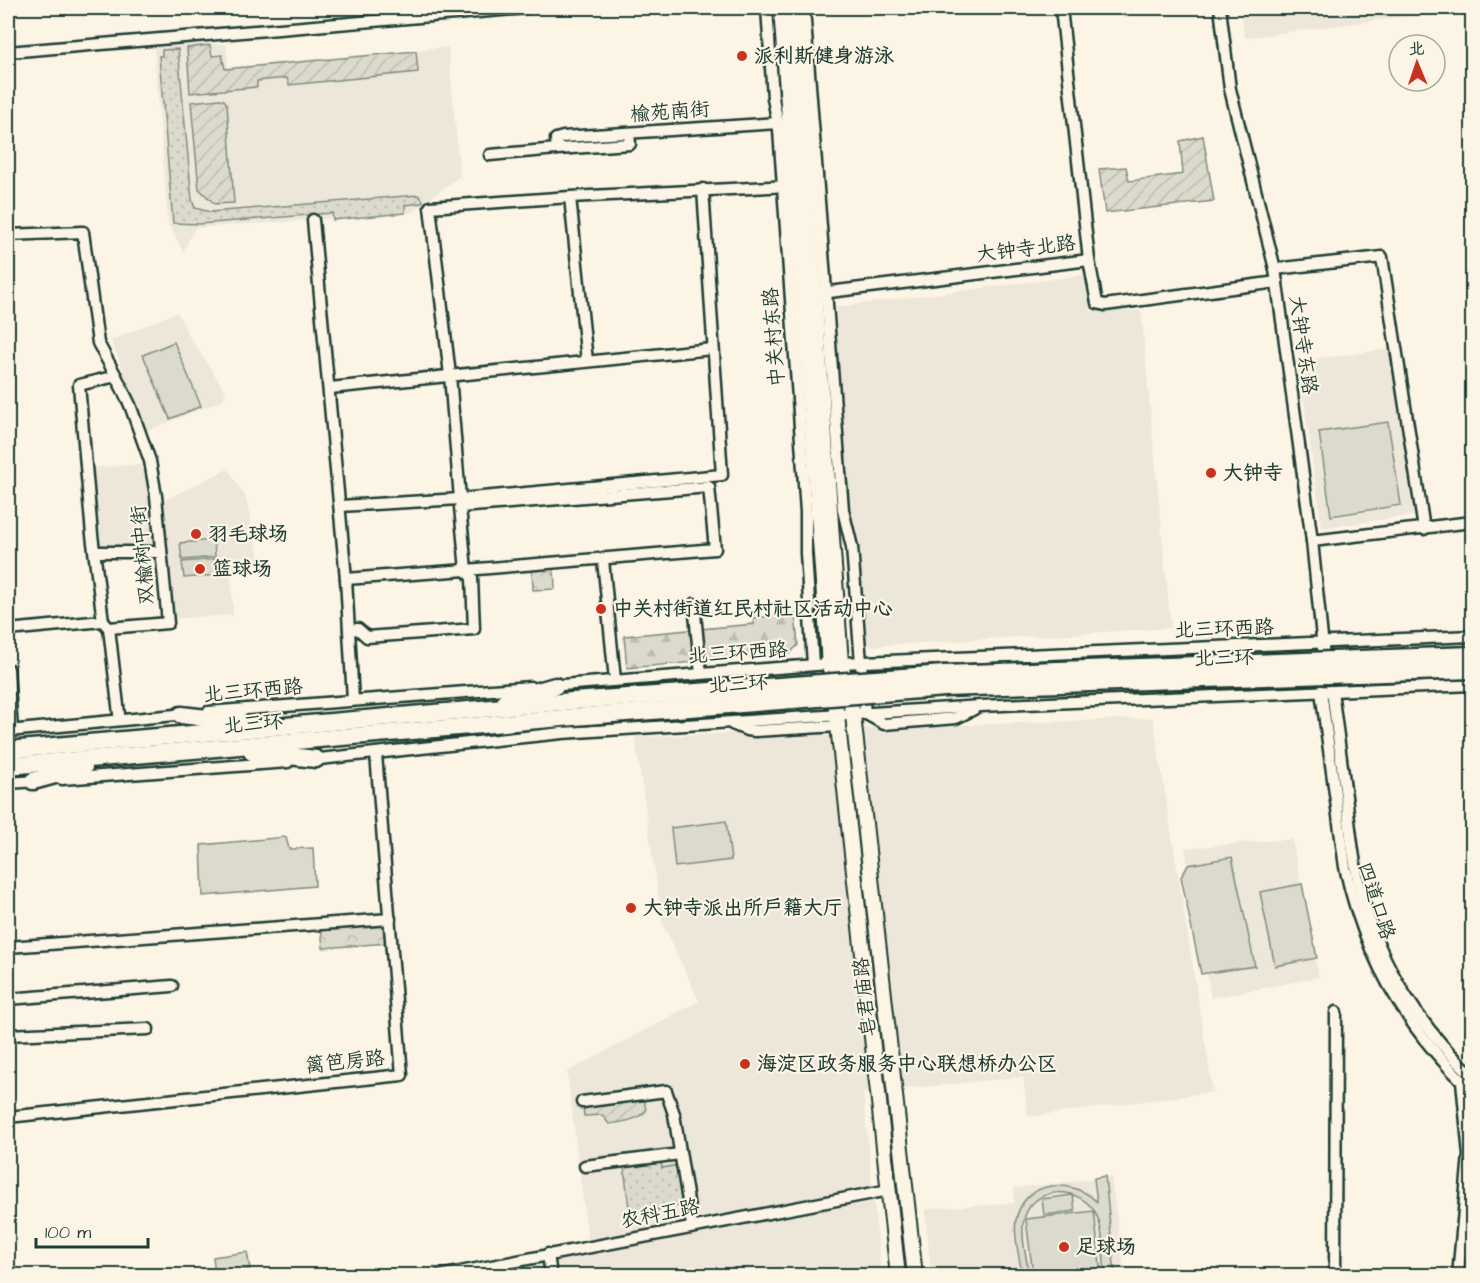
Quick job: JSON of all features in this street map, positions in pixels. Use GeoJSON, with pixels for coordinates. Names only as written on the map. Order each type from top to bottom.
{"type":"FeatureCollection","features":[{"type":"Feature","properties":{"kind":"highway","name":"北三环"},"geometry":{"type":"LineString","coordinates":[[8,750],[218,748],[574,709],[944,674],[1473,655]]}},
{"type":"Feature","properties":{"kind":"highway","name":"北三环"},"geometry":{"type":"LineString","coordinates":[[8,766],[272,726],[471,711],[574,709],[945,688],[1473,670]]}},
{"type":"Feature","properties":{"kind":"highway"},"geometry":{"type":"LineString","coordinates":[[471,711],[555,686]]}},
{"type":"Feature","properties":{"kind":"highway"},"geometry":{"type":"LineString","coordinates":[[181,715],[272,726]]}},
{"type":"Feature","properties":{"kind":"highway"},"geometry":{"type":"LineString","coordinates":[[9,734],[41,736],[119,748]]}},
{"type":"Feature","properties":{"kind":"highway"},"geometry":{"type":"LineString","coordinates":[[33,782],[119,748]]}},
{"type":"Feature","properties":{"kind":"highway"},"geometry":{"type":"LineString","coordinates":[[218,748],[316,759]]}},
{"type":"Feature","properties":{"kind":"main road","name":"中关村东路"},"geometry":{"type":"LineString","coordinates":[[781,8],[789,186],[835,663]]}},
{"type":"Feature","properties":{"kind":"main road"},"geometry":{"type":"LineString","coordinates":[[794,8],[820,293],[835,663]]}},
{"type":"Feature","properties":{"kind":"main road","name":"皂君庙路"},"geometry":{"type":"LineString","coordinates":[[835,663],[859,714],[915,1275]]}},
{"type":"Feature","properties":{"kind":"main road","name":"皂君庙路"},"geometry":{"type":"LineString","coordinates":[[835,663],[833,689],[898,1275]]}},
{"type":"Feature","properties":{"kind":"street"},"geometry":{"type":"LineString","coordinates":[[8,52],[526,8]]}},
{"type":"Feature","properties":{"kind":"street","name":"中关村东路"},"geometry":{"type":"LineString","coordinates":[[767,8],[773,98],[789,186],[813,665]]}},
{"type":"Feature","properties":{"kind":"street"},"geometry":{"type":"LineString","coordinates":[[804,8],[820,293],[843,510],[852,547],[863,687],[859,714]]}},
{"type":"Feature","properties":{"kind":"street"},"geometry":{"type":"LineString","coordinates":[[1061,8],[1089,260]]}},
{"type":"Feature","properties":{"kind":"street","name":"大钟寺东路"},"geometry":{"type":"LineString","coordinates":[[1220,8],[1230,88],[1275,269],[1312,541],[1327,691]]}},
{"type":"Feature","properties":{"kind":"street","name":"榆苑南街"},"geometry":{"type":"LineString","coordinates":[[557,149],[556,139],[563,137],[778,123]]}},
{"type":"Feature","properties":{"kind":"street"},"geometry":{"type":"LineString","coordinates":[[490,155],[630,144],[629,133]]}},
{"type":"Feature","properties":{"kind":"street"},"geometry":{"type":"LineString","coordinates":[[460,499],[450,375],[430,207],[703,189],[789,186]]}},
{"type":"Feature","properties":{"kind":"street"},"geometry":{"type":"LineString","coordinates":[[340,506],[460,499],[722,475],[703,189]]}},
{"type":"Feature","properties":{"kind":"street"},"geometry":{"type":"LineString","coordinates":[[570,197],[587,361]]}},
{"type":"Feature","properties":{"kind":"street"},"geometry":{"type":"LineString","coordinates":[[313,220],[340,506],[353,700]]}},
{"type":"Feature","properties":{"kind":"street","name":"双榆树中街"},"geometry":{"type":"LineString","coordinates":[[8,235],[83,232],[98,343],[130,405],[150,461],[168,623],[106,625]]}},
{"type":"Feature","properties":{"kind":"street"},"geometry":{"type":"LineString","coordinates":[[1275,269],[1382,257],[1424,529]]}},
{"type":"Feature","properties":{"kind":"street","name":"大钟寺北路"},"geometry":{"type":"LineString","coordinates":[[820,293],[1089,260],[1097,303],[1105,305],[1277,282]]}},
{"type":"Feature","properties":{"kind":"street"},"geometry":{"type":"LineString","coordinates":[[330,388],[712,349]]}},
{"type":"Feature","properties":{"kind":"street"},"geometry":{"type":"LineString","coordinates":[[116,376],[79,385],[92,535],[119,714]]}},
{"type":"Feature","properties":{"kind":"street"},"geometry":{"type":"LineString","coordinates":[[346,579],[466,570],[603,560],[715,549],[709,487],[460,507],[466,570],[472,578],[474,629],[367,637],[358,629],[349,630]]}},
{"type":"Feature","properties":{"kind":"street"},"geometry":{"type":"LineString","coordinates":[[1312,541],[1473,522]]}},
{"type":"Feature","properties":{"kind":"street"},"geometry":{"type":"LineString","coordinates":[[95,552],[161,552]]}},
{"type":"Feature","properties":{"kind":"street"},"geometry":{"type":"LineString","coordinates":[[603,560],[615,680]]}},
{"type":"Feature","properties":{"kind":"street"},"geometry":{"type":"LineString","coordinates":[[694,604],[701,674]]}},
{"type":"Feature","properties":{"kind":"street"},"geometry":{"type":"LineString","coordinates":[[8,630],[106,625]]}},
{"type":"Feature","properties":{"kind":"street","name":"北三环西路"},"geometry":{"type":"LineString","coordinates":[[9,734],[181,715],[353,700],[835,663],[1473,636]]}},
{"type":"Feature","properties":{"kind":"street"},"geometry":{"type":"LineString","coordinates":[[1423,638],[1425,687]]}},
{"type":"Feature","properties":{"kind":"street"},"geometry":{"type":"LineString","coordinates":[[1233,646],[1235,695]]}},
{"type":"Feature","properties":{"kind":"street"},"geometry":{"type":"LineString","coordinates":[[771,668],[775,720]]}},
{"type":"Feature","properties":{"kind":"street"},"geometry":{"type":"LineString","coordinates":[[8,669],[9,734]]}},
{"type":"Feature","properties":{"kind":"street"},"geometry":{"type":"LineString","coordinates":[[729,723],[755,731],[838,721],[859,714],[884,724],[956,718],[981,706],[1473,685]]}},
{"type":"Feature","properties":{"kind":"street"},"geometry":{"type":"LineString","coordinates":[[773,693],[863,687]]}},
{"type":"Feature","properties":{"kind":"street","name":"四道口路"},"geometry":{"type":"LineString","coordinates":[[1327,691],[1344,867],[1356,910],[1384,975],[1404,1012],[1431,1049],[1467,1078],[1473,1090]]}},
{"type":"Feature","properties":{"kind":"street"},"geometry":{"type":"LineString","coordinates":[[8,783],[376,754],[562,734],[775,720],[838,721]]}},
{"type":"Feature","properties":{"kind":"street","name":"篱笆房路"},"geometry":{"type":"LineString","coordinates":[[8,1117],[402,1075],[376,754]]}},
{"type":"Feature","properties":{"kind":"street"},"geometry":{"type":"LineString","coordinates":[[8,947],[390,919]]}},
{"type":"Feature","properties":{"kind":"street"},"geometry":{"type":"LineString","coordinates":[[8,999],[172,986]]}},
{"type":"Feature","properties":{"kind":"street"},"geometry":{"type":"LineString","coordinates":[[1335,1275],[1336,1012]]}},
{"type":"Feature","properties":{"kind":"street"},"geometry":{"type":"LineString","coordinates":[[8,1035],[148,1029]]}},
{"type":"Feature","properties":{"kind":"street"},"geometry":{"type":"LineString","coordinates":[[1458,1275],[1469,1155],[1467,1078]]}},
{"type":"Feature","properties":{"kind":"street"},"geometry":{"type":"LineString","coordinates":[[582,1102],[666,1091],[674,1114],[692,1226]]}},
{"type":"Feature","properties":{"kind":"street"},"geometry":{"type":"LineString","coordinates":[[585,1166],[680,1154]]}},
{"type":"Feature","properties":{"kind":"street","name":"农科五路"},"geometry":{"type":"LineString","coordinates":[[439,1275],[468,1273],[548,1254],[889,1190]]}},
{"type":"Feature","properties":{"kind":"street"},"geometry":{"type":"LineString","coordinates":[[548,1254],[550,1275]]}},
{"type":"Feature","properties":{"kind":"shaded area"},"geometry":{"type":"Polygon","coordinates":[[[1240,8],[1467,8],[1245,38],[1240,8]]]}},
{"type":"Feature","properties":{"kind":"shaded area"},"geometry":{"type":"Polygon","coordinates":[[[226,44],[228,67],[448,47],[460,176],[411,213],[195,228],[183,252],[168,223],[154,47],[226,44]]]}},
{"type":"Feature","properties":{"kind":"shaded area"},"geometry":{"type":"Polygon","coordinates":[[[1084,275],[1091,311],[1141,311],[1171,628],[853,647],[836,307],[1084,275]]]}},
{"type":"Feature","properties":{"kind":"shaded area"},"geometry":{"type":"Polygon","coordinates":[[[177,312],[189,336],[226,392],[223,400],[147,431],[111,340],[177,312]]]}},
{"type":"Feature","properties":{"kind":"shaded area"},"geometry":{"type":"Polygon","coordinates":[[[1391,349],[1416,515],[1322,528],[1298,361],[1391,349]]]}},
{"type":"Feature","properties":{"kind":"shaded area"},"geometry":{"type":"Polygon","coordinates":[[[145,464],[151,488],[155,546],[98,549],[91,468],[145,464]]]}},
{"type":"Feature","properties":{"kind":"shaded area"},"geometry":{"type":"Polygon","coordinates":[[[228,469],[246,498],[260,562],[231,571],[233,615],[169,619],[158,503],[228,469]]]}},
{"type":"Feature","properties":{"kind":"shaded area"},"geometry":{"type":"Polygon","coordinates":[[[1153,718],[1213,1092],[1028,1117],[1023,1077],[863,1093],[881,1275],[463,1276],[590,1256],[567,1072],[699,1001],[662,922],[635,737],[1153,718]]]}},
{"type":"Feature","properties":{"kind":"shaded area"},"geometry":{"type":"Polygon","coordinates":[[[1292,839],[1319,977],[1211,998],[1185,848],[1292,839]]]}},
{"type":"Feature","properties":{"kind":"shaded area"},"geometry":{"type":"Polygon","coordinates":[[[1111,1177],[1125,1275],[931,1275],[925,1209],[1014,1203],[1014,1188],[1111,1177]]]}},
{"type":"Feature","properties":{"kind":"green space"},"geometry":{"type":"Polygon","coordinates":[[[210,45],[212,56],[222,55],[225,69],[416,51],[418,72],[289,85],[287,78],[257,81],[257,87],[190,93],[187,48],[210,45]]]}},
{"type":"Feature","properties":{"kind":"green space"},"geometry":{"type":"Polygon","coordinates":[[[178,49],[192,200],[195,208],[210,212],[418,195],[423,200],[422,203],[405,205],[405,213],[333,220],[332,213],[199,224],[173,223],[159,56],[162,56],[162,50],[178,49]]]}},
{"type":"Feature","properties":{"kind":"green space"},"geometry":{"type":"Polygon","coordinates":[[[220,99],[227,104],[234,203],[215,204],[199,189],[191,102],[220,99]]]}},
{"type":"Feature","properties":{"kind":"green space"},"geometry":{"type":"Polygon","coordinates":[[[1203,136],[1214,201],[1105,213],[1099,169],[1126,167],[1129,181],[1183,174],[1180,141],[1203,136]]]}},
{"type":"Feature","properties":{"kind":"green space"},"geometry":{"type":"Polygon","coordinates":[[[174,342],[201,406],[170,419],[143,355],[174,342]]]}},
{"type":"Feature","properties":{"kind":"green space"},"geometry":{"type":"Polygon","coordinates":[[[1388,422],[1401,505],[1331,516],[1319,432],[1388,422]]]}},
{"type":"Feature","properties":{"kind":"green space","name":"篮球场"},"geometry":{"type":"Polygon","coordinates":[[[214,540],[215,557],[182,560],[180,543],[214,540]]]}},
{"type":"Feature","properties":{"kind":"green space","name":"篮球场"},"geometry":{"type":"Polygon","coordinates":[[[216,559],[217,575],[184,578],[182,562],[216,559]]]}},
{"type":"Feature","properties":{"kind":"green space"},"geometry":{"type":"Polygon","coordinates":[[[554,567],[555,589],[533,590],[532,568],[554,567]]]}},
{"type":"Feature","properties":{"kind":"green space"},"geometry":{"type":"Polygon","coordinates":[[[795,614],[798,645],[789,654],[627,668],[624,636],[754,624],[753,618],[795,614]]]}},
{"type":"Feature","properties":{"kind":"green space"},"geometry":{"type":"Polygon","coordinates":[[[726,821],[731,860],[675,867],[671,828],[726,821]]]}},
{"type":"Feature","properties":{"kind":"green space"},"geometry":{"type":"Polygon","coordinates":[[[286,837],[289,849],[313,848],[315,886],[203,896],[201,845],[286,837]]]}},
{"type":"Feature","properties":{"kind":"green space"},"geometry":{"type":"Polygon","coordinates":[[[1232,857],[1255,966],[1201,974],[1181,877],[1188,865],[1232,857]]]}},
{"type":"Feature","properties":{"kind":"green space"},"geometry":{"type":"Polygon","coordinates":[[[1302,884],[1317,958],[1275,966],[1260,892],[1302,884]]]}},
{"type":"Feature","properties":{"kind":"green space"},"geometry":{"type":"Polygon","coordinates":[[[387,922],[388,943],[323,948],[321,927],[387,922]]]}},
{"type":"Feature","properties":{"kind":"green space"},"geometry":{"type":"Polygon","coordinates":[[[644,1098],[646,1111],[629,1120],[609,1124],[602,1115],[584,1116],[583,1106],[644,1098]]]}},
{"type":"Feature","properties":{"kind":"green space"},"geometry":{"type":"Polygon","coordinates":[[[661,1161],[662,1168],[678,1165],[684,1205],[630,1215],[624,1167],[661,1161]]]}},
{"type":"Feature","properties":{"kind":"green space"},"geometry":{"type":"Polygon","coordinates":[[[1105,1176],[1115,1275],[1105,1275],[1102,1234],[1095,1212],[1079,1197],[1058,1193],[1048,1194],[1038,1199],[1025,1216],[1023,1238],[1029,1275],[1022,1275],[1015,1226],[1021,1206],[1029,1196],[1050,1186],[1062,1186],[1075,1188],[1097,1202],[1094,1178],[1105,1176]]]}},
{"type":"Feature","properties":{"kind":"green space"},"geometry":{"type":"Polygon","coordinates":[[[1073,1195],[1075,1211],[1044,1215],[1042,1199],[1073,1195]]]}},
{"type":"Feature","properties":{"kind":"green space","name":"足球场"},"geometry":{"type":"Polygon","coordinates":[[[1094,1211],[1101,1275],[1033,1275],[1026,1219],[1094,1211]]]}},
{"type":"Feature","properties":{"kind":"green space"},"geometry":{"type":"Polygon","coordinates":[[[247,1252],[250,1269],[215,1275],[213,1257],[247,1252]]]}},
{"type":"Feature","properties":{"kind":"place","name":"派利斯健身游泳"},"geometry":{"type":"Point","coordinates":[742,56]}},
{"type":"Feature","properties":{"kind":"place","name":"大钟寺"},"geometry":{"type":"Point","coordinates":[1211,473]}},
{"type":"Feature","properties":{"kind":"place","name":"羽毛球场"},"geometry":{"type":"Point","coordinates":[196,534]}},
{"type":"Feature","properties":{"kind":"place","name":"篮球场"},"geometry":{"type":"Point","coordinates":[200,569]}},
{"type":"Feature","properties":{"kind":"place","name":"中关村街道红民村社区活动中心"},"geometry":{"type":"Point","coordinates":[601,609]}},
{"type":"Feature","properties":{"kind":"place","name":"大钟寺派出所户籍大厅"},"geometry":{"type":"Point","coordinates":[631,908]}},
{"type":"Feature","properties":{"kind":"place","name":"海淀区政务服务中心联想桥办公区"},"geometry":{"type":"Point","coordinates":[745,1064]}},
{"type":"Feature","properties":{"kind":"place","name":"足球场"},"geometry":{"type":"Point","coordinates":[1064,1247]}}]}
